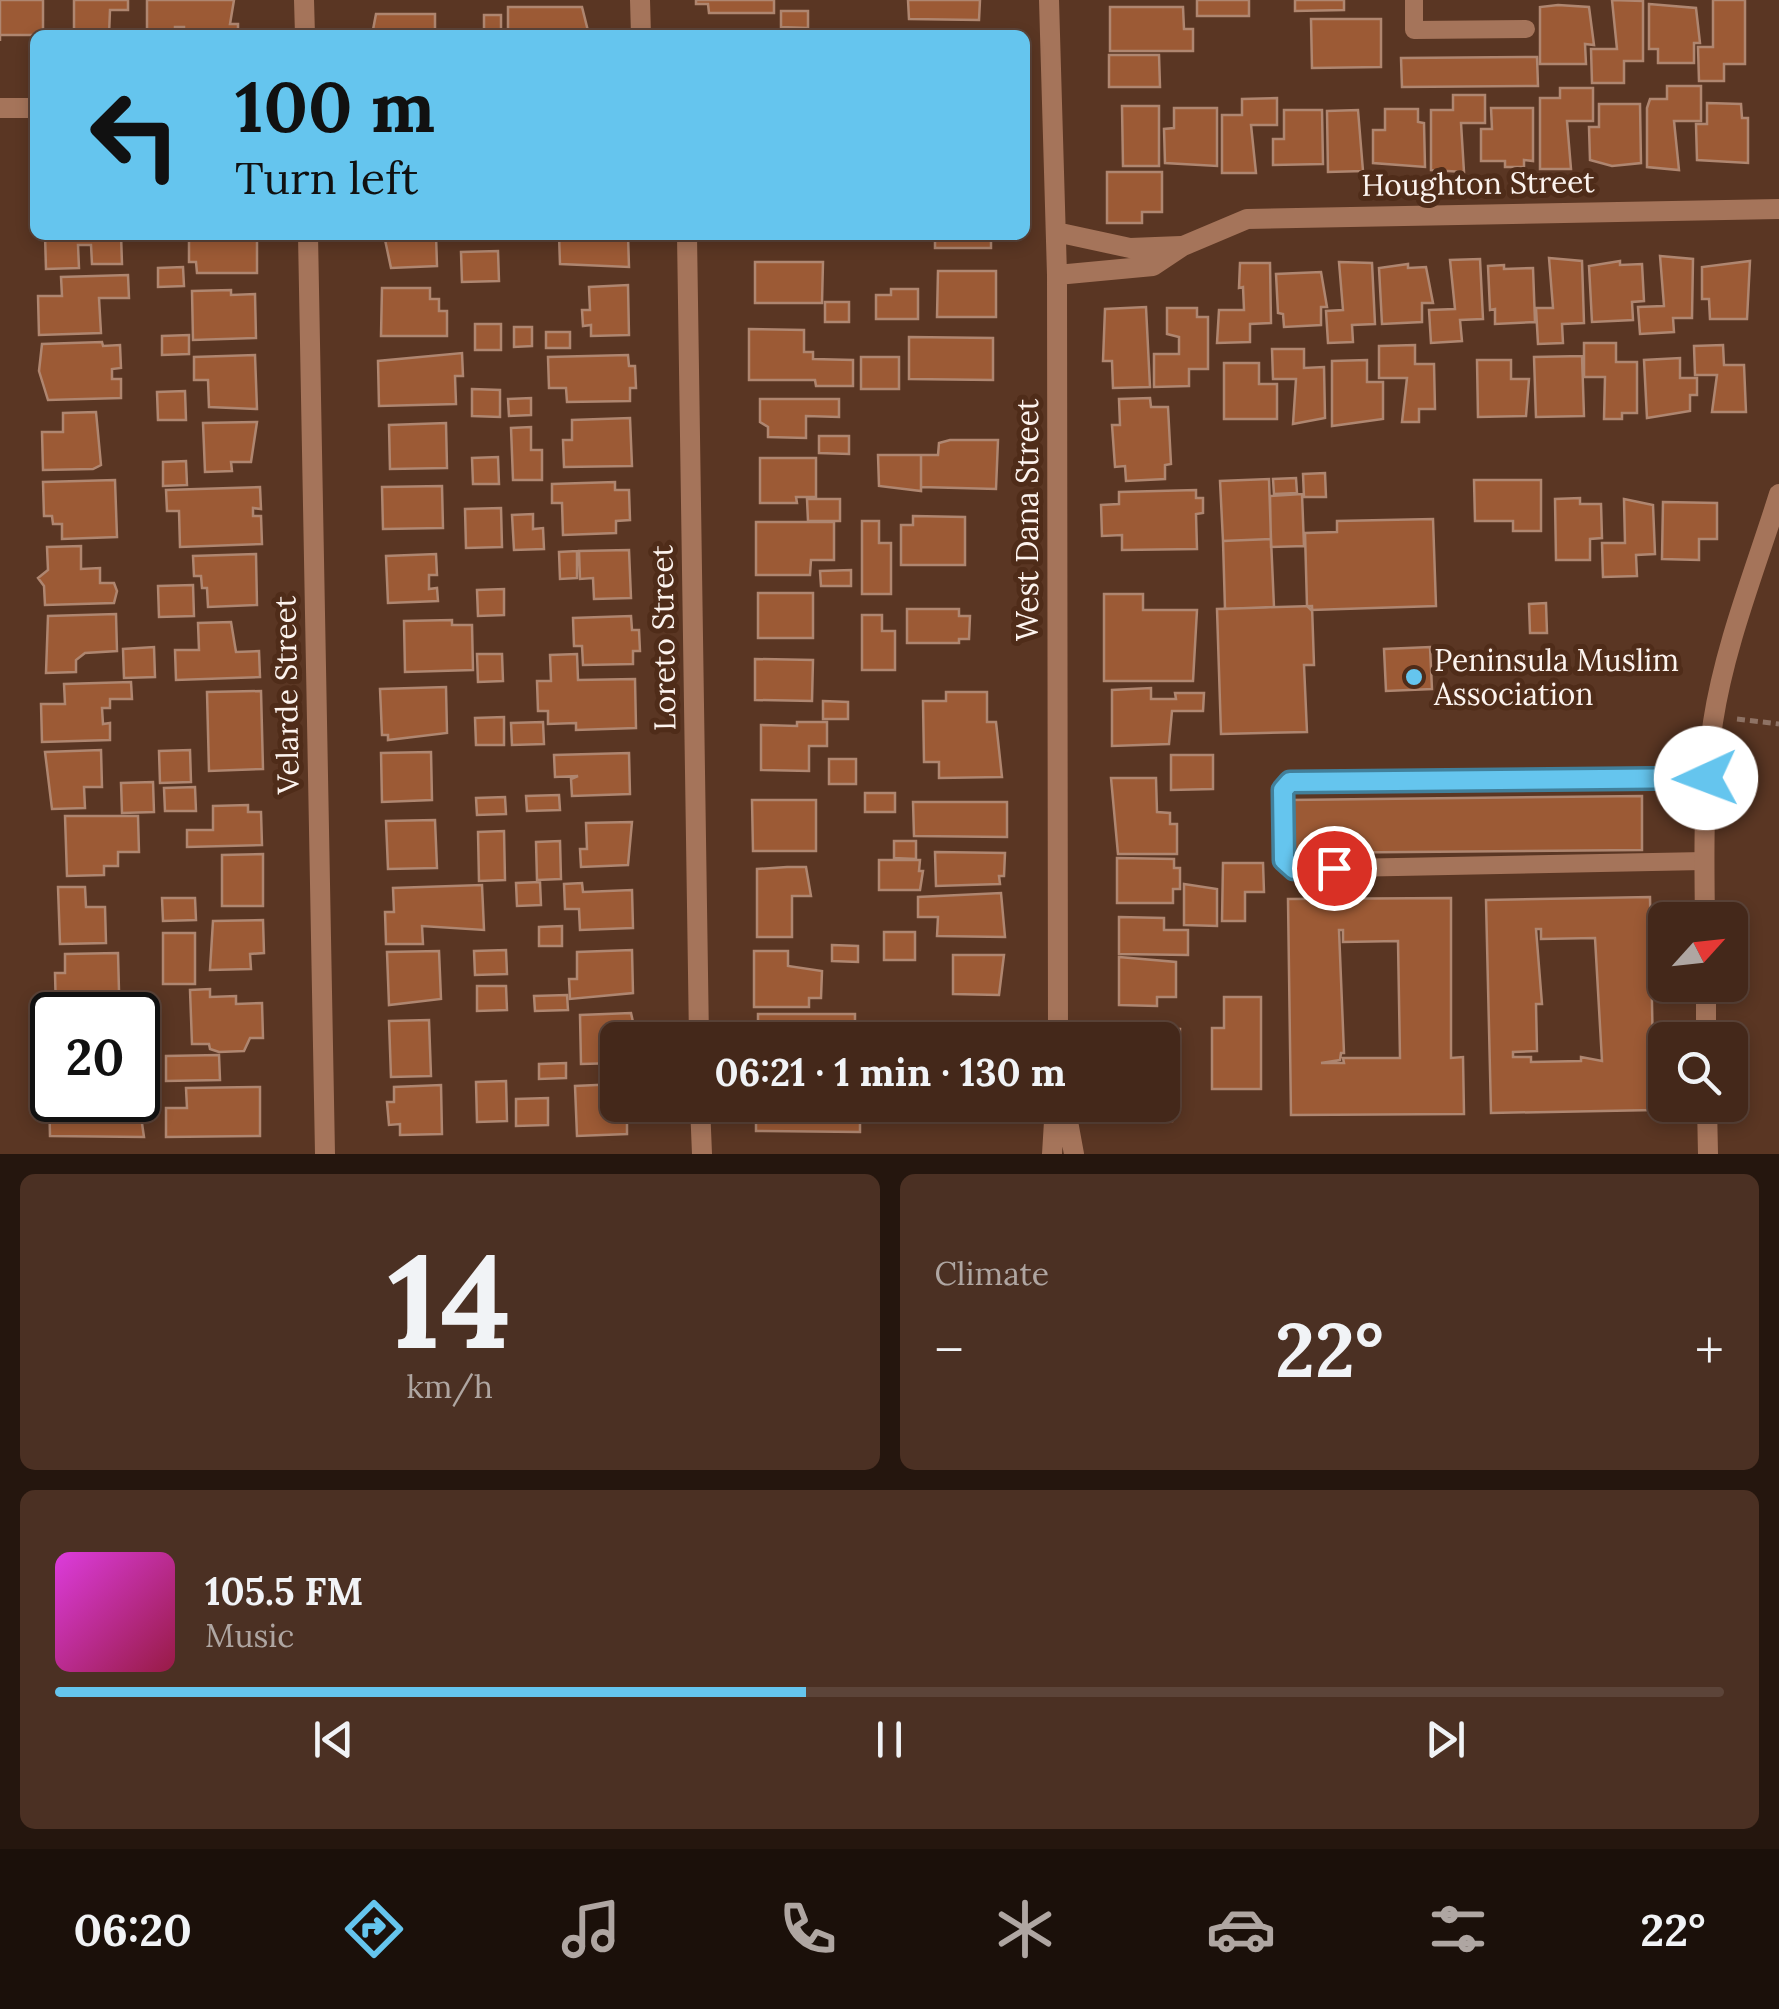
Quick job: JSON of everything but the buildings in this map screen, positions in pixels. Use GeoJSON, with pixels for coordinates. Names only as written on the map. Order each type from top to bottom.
{"type":"FeatureCollection","features":[{"type":"Feature","properties":{"kind":"street"},"geometry":{"type":"LineString","coordinates":[[304,0],[305,30]]}},
{"type":"Feature","properties":{"kind":"street"},"geometry":{"type":"LineString","coordinates":[[640,0],[641,30]]}},
{"type":"Feature","properties":{"kind":"street","name":"West Dana Street"},"geometry":{"type":"LineString","coordinates":[[1049,0],[1057,274],[1058,1022]]}},
{"type":"Feature","properties":{"kind":"street"},"geometry":{"type":"LineString","coordinates":[[0,108],[30,108]]}},
{"type":"Feature","properties":{"kind":"street","name":"Houghton Street"},"geometry":{"type":"LineString","coordinates":[[1057,274],[1154,266],[1182,246],[1248,219],[1303,214],[1779,209]]}},
{"type":"Feature","properties":{"kind":"street","name":"Houghton Street"},"geometry":{"type":"LineString","coordinates":[[1056,232],[1130,248],[1182,246]]}},
{"type":"Feature","properties":{"kind":"street","name":"Velarde Street"},"geometry":{"type":"LineString","coordinates":[[308,240],[325,1154]]}},
{"type":"Feature","properties":{"kind":"street","name":"Loreto Street"},"geometry":{"type":"LineString","coordinates":[[687,240],[698,1022]]}},
{"type":"Feature","properties":{"kind":"street"},"geometry":{"type":"LineString","coordinates":[[1705,902],[1706,778],[1715,714],[1731,644],[1779,494]]}},
{"type":"Feature","properties":{"kind":"street"},"geometry":{"type":"LineString","coordinates":[[701,1122],[702,1154]]}},
{"type":"Feature","properties":{"kind":"street"},"geometry":{"type":"LineString","coordinates":[[1052,1154],[1053,1122]]}},
{"type":"Feature","properties":{"kind":"street"},"geometry":{"type":"LineString","coordinates":[[1068,1122],[1074,1154]]}},
{"type":"Feature","properties":{"kind":"street"},"geometry":{"type":"LineString","coordinates":[[1707,1122],[1708,1154]]}},
{"type":"Feature","properties":{"kind":"lane"},"geometry":{"type":"LineString","coordinates":[[1414,0],[1414,30],[1526,29]]}},
{"type":"Feature","properties":{"kind":"lane"},"geometry":{"type":"LineString","coordinates":[[1704,862],[1294,869],[1284,860],[1283,790],[1290,782],[1706,778]]}},
{"type":"Feature","properties":{"kind":"path"},"geometry":{"type":"LineString","coordinates":[[1715,714],[1779,724]]}},
{"type":"Feature","properties":{"kind":"place","name":"Peninsula Muslim Association"},"geometry":{"type":"Point","coordinates":[1414,677]}},
{"type":"Feature","properties":{"kind":"route"},"geometry":{"type":"LineString","coordinates":[[1334,868],[1294,869],[1284,860],[1283,790],[1290,782],[1706,778]]}}]}
